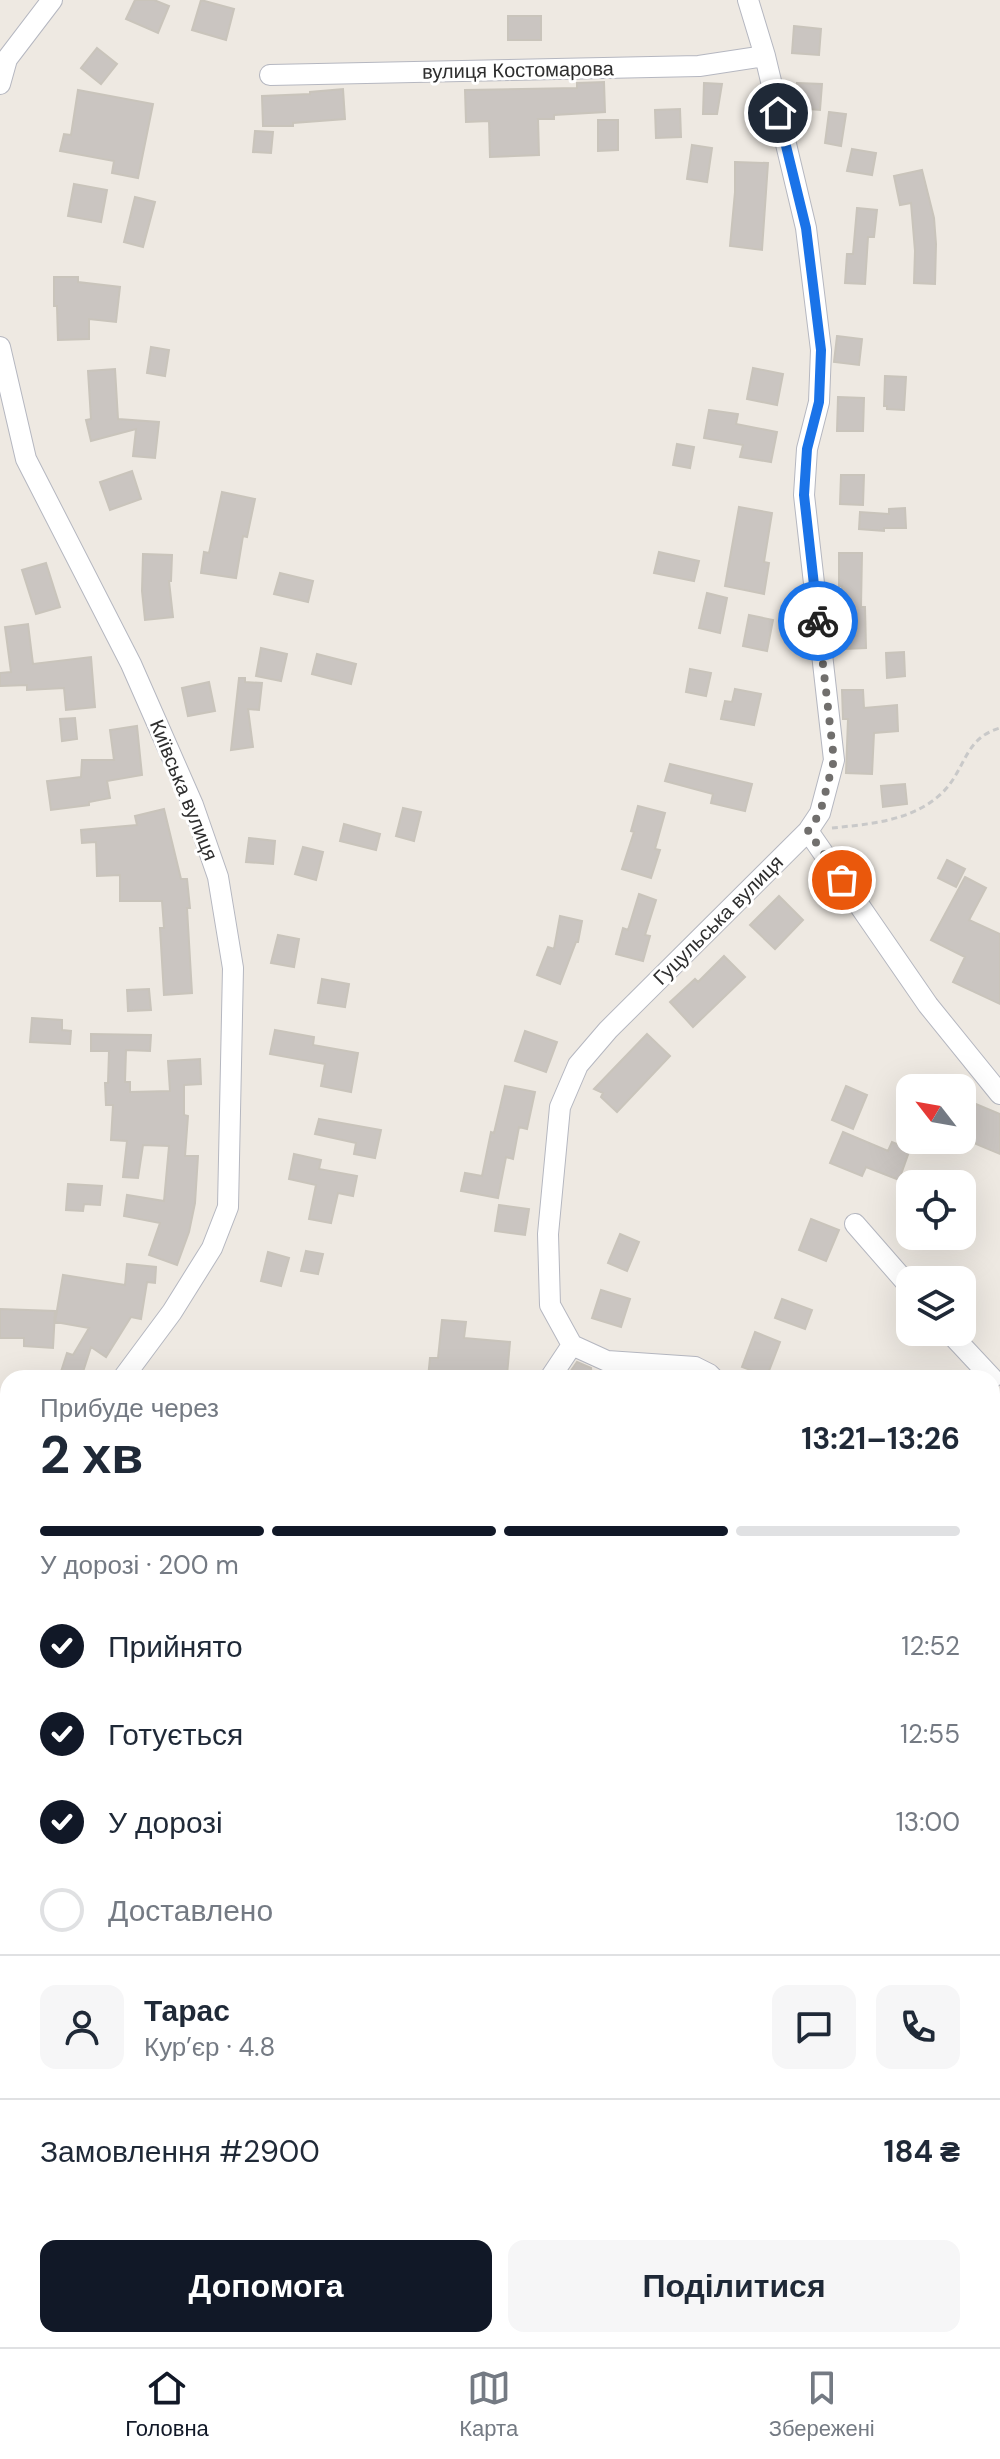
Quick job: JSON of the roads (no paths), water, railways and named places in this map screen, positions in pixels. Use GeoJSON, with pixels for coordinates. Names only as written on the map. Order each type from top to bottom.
{"type":"FeatureCollection","features":[{"type":"Feature","properties":{"kind":"street"},"geometry":{"type":"LineString","coordinates":[[0,84],[7,59],[52,0]]}},
{"type":"Feature","properties":{"kind":"street","name":"Гуцульська вулиця"},"geometry":{"type":"LineString","coordinates":[[572,1345],[550,1305],[548,1234],[560,1107],[578,1065],[608,1030],[808,831],[820,813],[834,760],[804,495],[807,449],[819,402],[821,350],[806,228],[765,56],[748,0]]}},
{"type":"Feature","properties":{"kind":"street","name":"вулиця Костомарова"},"geometry":{"type":"LineString","coordinates":[[270,75],[699,66],[765,56]]}},
{"type":"Feature","properties":{"kind":"street","name":"Київська вулиця"},"geometry":{"type":"LineString","coordinates":[[0,347],[26,459],[131,664],[193,805],[218,877],[233,968],[228,1207],[212,1248],[172,1312],[129,1370]]}},
{"type":"Feature","properties":{"kind":"street"},"geometry":{"type":"LineString","coordinates":[[808,831],[928,1005],[1000,1094]]}},
{"type":"Feature","properties":{"kind":"street"},"geometry":{"type":"LineString","coordinates":[[855,1224],[896,1271]]}},
{"type":"Feature","properties":{"kind":"street"},"geometry":{"type":"LineString","coordinates":[[555,1370],[572,1345],[607,1361],[695,1367],[700,1370]]}},
{"type":"Feature","properties":{"kind":"street"},"geometry":{"type":"LineString","coordinates":[[962,1346],[985,1370]]}}]}
